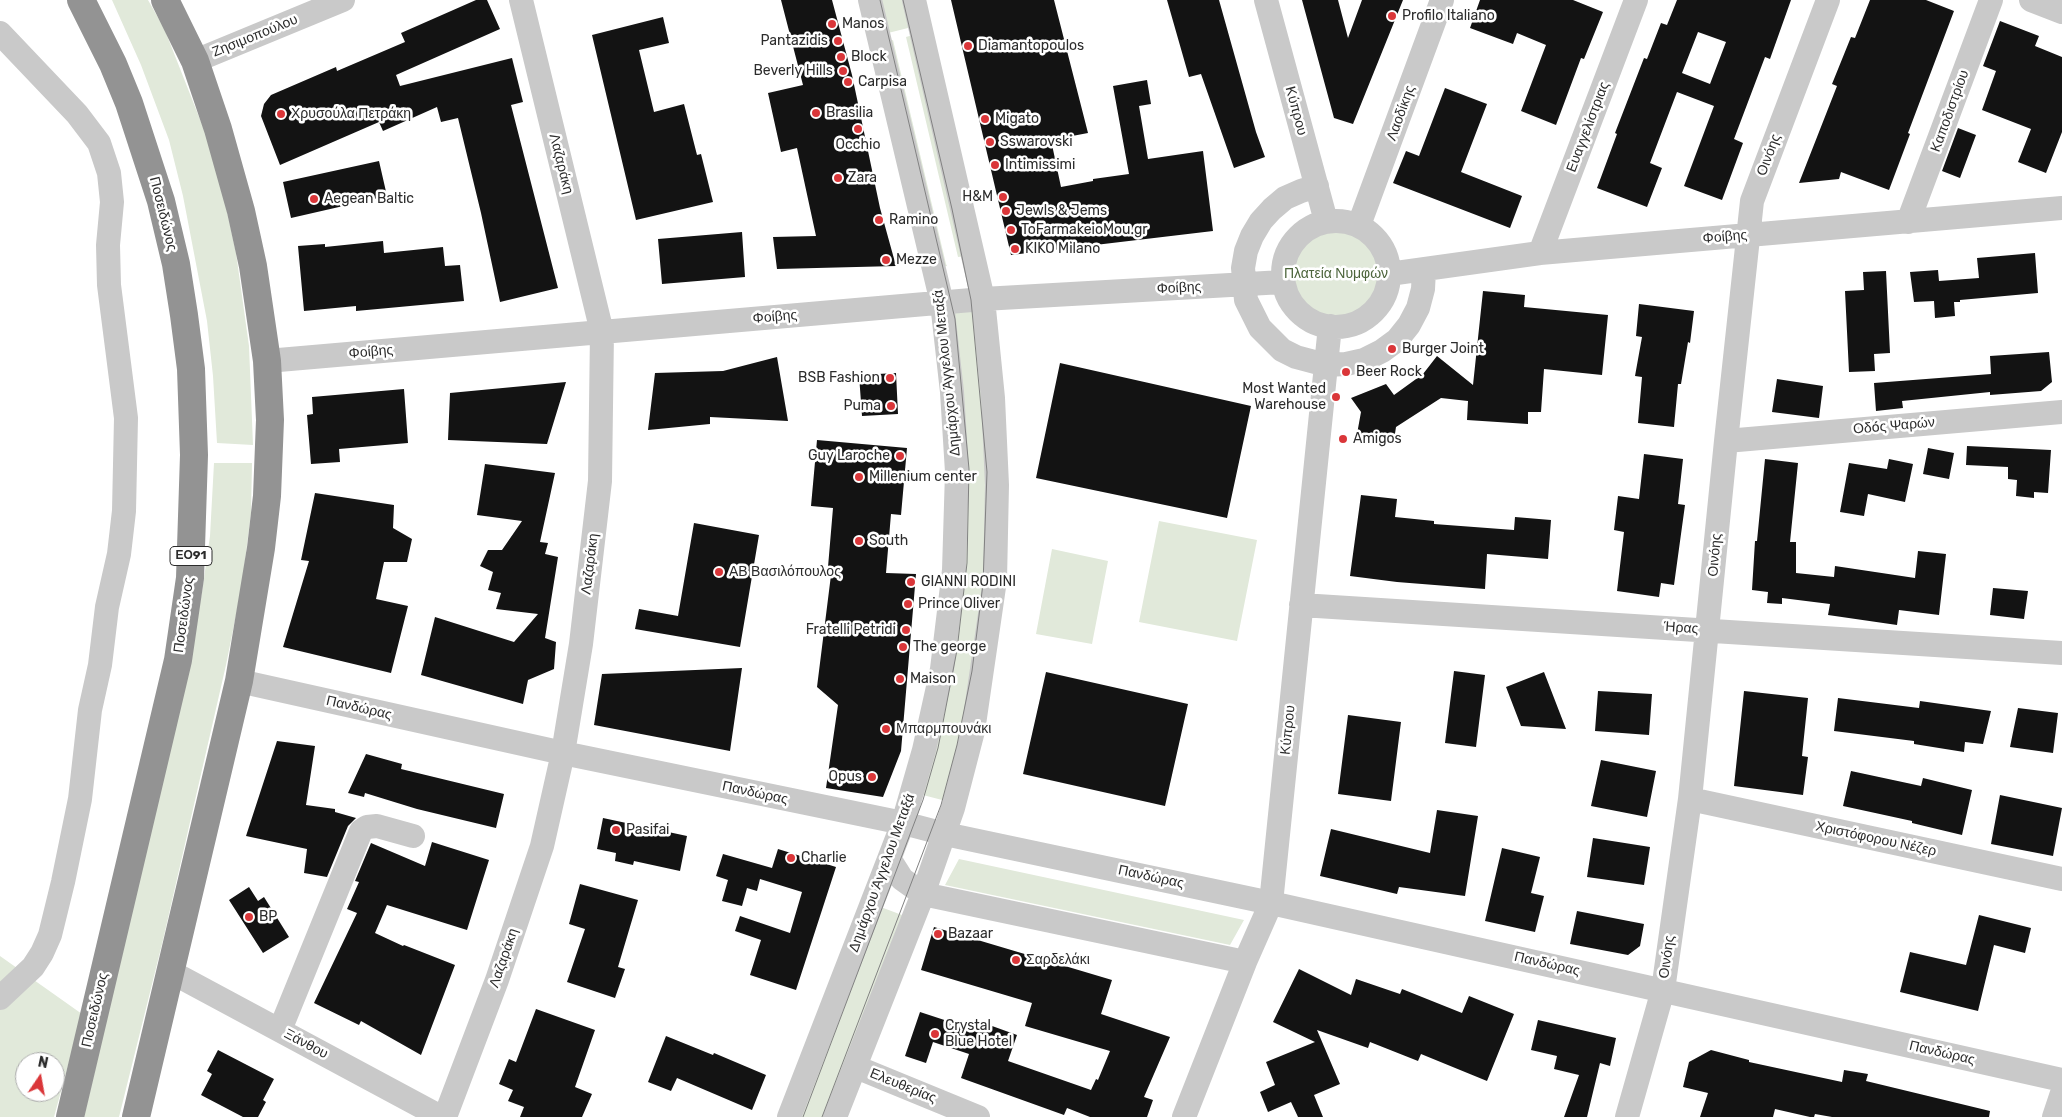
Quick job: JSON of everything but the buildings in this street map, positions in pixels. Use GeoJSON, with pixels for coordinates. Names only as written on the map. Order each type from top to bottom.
{"type":"FeatureCollection","features":[{"type":"Feature","properties":{"kind":"highway","name":"Ποσειδώνος"},"geometry":{"type":"LineString","coordinates":[[70,1117],[182,636],[190,578],[194,455],[191,369],[176,264],[162,201],[145,147],[122,88],[105,47],[81,0]]}},
{"type":"Feature","properties":{"kind":"highway"},"geometry":{"type":"LineString","coordinates":[[136,1117],[239,681],[262,548],[267,496],[270,420],[267,361],[253,266],[241,211],[218,128],[195,61],[165,0]]}},
{"type":"Feature","properties":{"kind":"street","name":"Ζησιμοπούλου"},"geometry":{"type":"LineString","coordinates":[[195,61],[343,0]]}},
{"type":"Feature","properties":{"kind":"street","name":"Λαζαράκη"},"geometry":{"type":"LineString","coordinates":[[445,1117],[498,980],[542,846],[563,753],[580,644],[600,481],[602,332],[521,0]]}},
{"type":"Feature","properties":{"kind":"street","name":"Δημάρχου Άγγελου Μεταξά"},"geometry":{"type":"LineString","coordinates":[[789,1117],[903,823],[924,750],[942,669],[954,570],[957,472],[952,392],[942,303],[870,0]]}},
{"type":"Feature","properties":{"kind":"street"},"geometry":{"type":"LineString","coordinates":[[834,1117],[856,1067],[945,834],[973,731],[995,580],[997,485],[993,398],[983,299],[914,0]]}},
{"type":"Feature","properties":{"kind":"street","name":"Κύπρου"},"geometry":{"type":"LineString","coordinates":[[1266,0],[1326,221]]}},
{"type":"Feature","properties":{"kind":"street","name":"Λαοδίκης"},"geometry":{"type":"LineString","coordinates":[[1359,225],[1442,0]]}},
{"type":"Feature","properties":{"kind":"street","name":"Ευαγγελίστριας"},"geometry":{"type":"LineString","coordinates":[[1540,253],[1636,0]]}},
{"type":"Feature","properties":{"kind":"street","name":"Οινόης"},"geometry":{"type":"LineString","coordinates":[[1626,1117],[1663,990],[1690,799],[1752,201],[1828,0]]}},
{"type":"Feature","properties":{"kind":"street","name":"Καποδιστρίου"},"geometry":{"type":"LineString","coordinates":[[1908,222],[1991,0]]}},
{"type":"Feature","properties":{"kind":"street"},"geometry":{"type":"LineString","coordinates":[[2031,0],[2062,12]]}},
{"type":"Feature","properties":{"kind":"street"},"geometry":{"type":"LineString","coordinates":[[0,33],[77,114],[99,144],[109,173],[112,202],[108,245],[109,285],[126,418],[124,511],[119,554],[107,607],[100,665],[88,719],[80,799],[63,882],[50,935],[42,953],[33,967],[0,998]]}},
{"type":"Feature","properties":{"kind":"street"},"geometry":{"type":"LineString","coordinates":[[1317,186],[1285,198],[1272,208],[1261,221],[1246,251],[1243,284],[1252,314],[1270,340],[1296,357],[1326,365],[1346,364],[1364,360],[1382,351],[1397,340],[1409,325],[1418,308],[1423,289],[1424,270]]}},
{"type":"Feature","properties":{"kind":"street","name":"Φοίβης"},"geometry":{"type":"LineString","coordinates":[[1389,274],[1540,253],[2062,208]]}},
{"type":"Feature","properties":{"kind":"street"},"geometry":{"type":"LineString","coordinates":[[1338,220],[1359,225],[1372,234],[1388,259],[1389,274],[1384,297],[1369,315],[1348,325],[1330,326],[1313,322],[1299,312],[1289,298],[1283,282],[1283,266],[1288,250],[1297,236],[1311,226],[1326,221],[1338,220]]}},
{"type":"Feature","properties":{"kind":"street","name":"Φοίβης"},"geometry":{"type":"LineString","coordinates":[[267,361],[983,299],[1283,282]]}},
{"type":"Feature","properties":{"kind":"street","name":"Κύπρου"},"geometry":{"type":"LineString","coordinates":[[1184,1117],[1245,962],[1271,903],[1330,326]]}},
{"type":"Feature","properties":{"kind":"street","name":"Οδóς Ψαρών"},"geometry":{"type":"LineString","coordinates":[[1726,441],[2062,412]]}},
{"type":"Feature","properties":{"kind":"street","name":"Ήρας"},"geometry":{"type":"LineString","coordinates":[[1300,605],[2062,653]]}},
{"type":"Feature","properties":{"kind":"street","name":"Πανδώρας"},"geometry":{"type":"LineString","coordinates":[[239,681],[563,753],[903,823],[945,834],[1271,903],[2062,1080]]}},
{"type":"Feature","properties":{"kind":"street","name":"Χριστόφορου Νέζερ"},"geometry":{"type":"LineString","coordinates":[[1690,799],[2062,879]]}},
{"type":"Feature","properties":{"kind":"street"},"geometry":{"type":"LineString","coordinates":[[280,1030],[361,831],[367,827],[377,826],[413,836]]}},
{"type":"Feature","properties":{"kind":"street"},"geometry":{"type":"LineString","coordinates":[[890,860],[902,879],[922,894],[1245,962]]}},
{"type":"Feature","properties":{"kind":"street","name":"Ξάνθου"},"geometry":{"type":"LineString","coordinates":[[171,972],[441,1117]]}},
{"type":"Feature","properties":{"kind":"street","name":"Ελευθερίας"},"geometry":{"type":"LineString","coordinates":[[856,1067],[978,1117]]}},
{"type":"Feature","properties":{"kind":"street"},"geometry":{"type":"LineString","coordinates":[[2054,1117],[2062,1094]]}},
{"type":"Feature","properties":{"kind":"green space"},"geometry":{"type":"Polygon","coordinates":[[[112,0],[148,0],[164,28],[205,132],[222,188],[236,253],[249,346],[253,445],[217,443],[207,321],[183,196],[169,140],[141,65],[112,0]]]}},
{"type":"Feature","properties":{"kind":"green space"},"geometry":{"type":"Polygon","coordinates":[[[877,0],[905,0],[912,27],[884,34],[877,0]]]}},
{"type":"Feature","properties":{"kind":"green space"},"geometry":{"type":"Polygon","coordinates":[[[913,35],[965,256],[958,257],[906,37],[913,35]]]}},
{"type":"Feature","properties":{"kind":"green space"},"geometry":{"type":"Polygon","coordinates":[[[893,40],[947,266],[939,267],[887,42],[893,40]]]}},
{"type":"Feature","properties":{"kind":"green space","name":"Πλατεία Νυμφών"},"geometry":{"type":"Polygon","coordinates":[[[1336,231],[1352,234],[1360,238],[1372,250],[1376,258],[1379,274],[1376,290],[1372,298],[1360,310],[1352,314],[1336,317],[1320,314],[1312,310],[1300,298],[1296,290],[1293,274],[1296,258],[1300,250],[1312,238],[1320,234],[1336,231]]]}},
{"type":"Feature","properties":{"kind":"green space"},"geometry":{"type":"Polygon","coordinates":[[[976,311],[990,515],[975,673],[946,801],[919,794],[941,710],[949,313],[976,311]]]}},
{"type":"Feature","properties":{"kind":"green space"},"geometry":{"type":"Polygon","coordinates":[[[214,463],[252,463],[251,513],[242,585],[226,665],[163,940],[119,1117],[84,1117],[181,700],[202,592],[210,536],[214,463]]]}},
{"type":"Feature","properties":{"kind":"green space"},"geometry":{"type":"Polygon","coordinates":[[[1159,521],[1257,540],[1237,641],[1139,622],[1159,521]]]}},
{"type":"Feature","properties":{"kind":"green space"},"geometry":{"type":"Polygon","coordinates":[[[1052,549],[1108,561],[1092,644],[1036,634],[1052,549]]]}},
{"type":"Feature","properties":{"kind":"green space"},"geometry":{"type":"Polygon","coordinates":[[[959,859],[1244,920],[1230,945],[945,885],[959,859]]]}},
{"type":"Feature","properties":{"kind":"green space"},"geometry":{"type":"Polygon","coordinates":[[[878,906],[902,915],[826,1117],[800,1117],[878,906]]]}},
{"type":"Feature","properties":{"kind":"green space"},"geometry":{"type":"Polygon","coordinates":[[[0,956],[82,1014],[65,1077],[65,1052],[15,1052],[15,1102],[58,1102],[54,1117],[0,1117],[0,956]]]}},
{"type":"Feature","properties":{"kind":"tram line"},"geometry":{"type":"LineString","coordinates":[[803,1117],[923,800],[938,748],[957,650],[967,563],[969,469],[955,319],[880,0]]}},
{"type":"Feature","properties":{"kind":"tram line"},"geometry":{"type":"LineString","coordinates":[[822,1117],[941,805],[957,745],[972,671],[983,584],[987,472],[971,300],[952,209],[903,0]]}},
{"type":"Feature","properties":{"kind":"place","name":"Profilo Italiano"},"geometry":{"type":"Point","coordinates":[1392,16]}},
{"type":"Feature","properties":{"kind":"place","name":"Manos"},"geometry":{"type":"Point","coordinates":[832,24]}},
{"type":"Feature","properties":{"kind":"place","name":"Pantazidis"},"geometry":{"type":"Point","coordinates":[838,41]}},
{"type":"Feature","properties":{"kind":"place","name":"Diamantopoulos"},"geometry":{"type":"Point","coordinates":[968,46]}},
{"type":"Feature","properties":{"kind":"place","name":"Block"},"geometry":{"type":"Point","coordinates":[841,57]}},
{"type":"Feature","properties":{"kind":"place","name":"Beverly Hills"},"geometry":{"type":"Point","coordinates":[843,71]}},
{"type":"Feature","properties":{"kind":"place","name":"Carpisa"},"geometry":{"type":"Point","coordinates":[848,82]}},
{"type":"Feature","properties":{"kind":"place","name":"Brasilia"},"geometry":{"type":"Point","coordinates":[816,113]}},
{"type":"Feature","properties":{"kind":"place","name":"Χρυσούλα Πετράκη"},"geometry":{"type":"Point","coordinates":[281,114]}},
{"type":"Feature","properties":{"kind":"place","name":"Migato"},"geometry":{"type":"Point","coordinates":[985,119]}},
{"type":"Feature","properties":{"kind":"place","name":"Occhio"},"geometry":{"type":"Point","coordinates":[858,129]}},
{"type":"Feature","properties":{"kind":"place","name":"Sswarovski"},"geometry":{"type":"Point","coordinates":[990,142]}},
{"type":"Feature","properties":{"kind":"place","name":"Intimissimi"},"geometry":{"type":"Point","coordinates":[995,165]}},
{"type":"Feature","properties":{"kind":"place","name":"Zara"},"geometry":{"type":"Point","coordinates":[838,178]}},
{"type":"Feature","properties":{"kind":"place","name":"H&M"},"geometry":{"type":"Point","coordinates":[1003,197]}},
{"type":"Feature","properties":{"kind":"place","name":"Aegean Baltic"},"geometry":{"type":"Point","coordinates":[314,199]}},
{"type":"Feature","properties":{"kind":"place","name":"Jewls & Jems"},"geometry":{"type":"Point","coordinates":[1006,211]}},
{"type":"Feature","properties":{"kind":"place","name":"Ramino"},"geometry":{"type":"Point","coordinates":[879,220]}},
{"type":"Feature","properties":{"kind":"place","name":"ToFarmakeioMou.gr"},"geometry":{"type":"Point","coordinates":[1011,230]}},
{"type":"Feature","properties":{"kind":"place","name":"KIKO Milano"},"geometry":{"type":"Point","coordinates":[1015,249]}},
{"type":"Feature","properties":{"kind":"place","name":"Mezze"},"geometry":{"type":"Point","coordinates":[886,260]}},
{"type":"Feature","properties":{"kind":"place","name":"Burger Joint"},"geometry":{"type":"Point","coordinates":[1392,349]}},
{"type":"Feature","properties":{"kind":"place","name":"Beer Rock"},"geometry":{"type":"Point","coordinates":[1346,372]}},
{"type":"Feature","properties":{"kind":"place","name":"BSB Fashion"},"geometry":{"type":"Point","coordinates":[890,378]}},
{"type":"Feature","properties":{"kind":"place","name":"Most Wanted Warehouse"},"geometry":{"type":"Point","coordinates":[1336,397]}},
{"type":"Feature","properties":{"kind":"place","name":"Puma"},"geometry":{"type":"Point","coordinates":[891,406]}},
{"type":"Feature","properties":{"kind":"place","name":"Amigos"},"geometry":{"type":"Point","coordinates":[1343,439]}},
{"type":"Feature","properties":{"kind":"place","name":"Guy Laroche"},"geometry":{"type":"Point","coordinates":[900,456]}},
{"type":"Feature","properties":{"kind":"place","name":"Millenium center"},"geometry":{"type":"Point","coordinates":[859,477]}},
{"type":"Feature","properties":{"kind":"place","name":"South"},"geometry":{"type":"Point","coordinates":[859,541]}},
{"type":"Feature","properties":{"kind":"place","name":"ΑΒ Βασιλόπουλος"},"geometry":{"type":"Point","coordinates":[719,572]}},
{"type":"Feature","properties":{"kind":"place","name":"GIANNI RODINI"},"geometry":{"type":"Point","coordinates":[911,582]}},
{"type":"Feature","properties":{"kind":"place","name":"Prince Oliver"},"geometry":{"type":"Point","coordinates":[908,604]}},
{"type":"Feature","properties":{"kind":"place","name":"Fratelli Petridi"},"geometry":{"type":"Point","coordinates":[906,630]}},
{"type":"Feature","properties":{"kind":"place","name":"The george"},"geometry":{"type":"Point","coordinates":[903,647]}},
{"type":"Feature","properties":{"kind":"place","name":"Maison"},"geometry":{"type":"Point","coordinates":[900,679]}},
{"type":"Feature","properties":{"kind":"place","name":"Μπαρμπουνάκι"},"geometry":{"type":"Point","coordinates":[886,729]}},
{"type":"Feature","properties":{"kind":"place","name":"Opus"},"geometry":{"type":"Point","coordinates":[872,777]}},
{"type":"Feature","properties":{"kind":"place","name":"Pasifai"},"geometry":{"type":"Point","coordinates":[616,830]}},
{"type":"Feature","properties":{"kind":"place","name":"Charlie"},"geometry":{"type":"Point","coordinates":[791,858]}},
{"type":"Feature","properties":{"kind":"place","name":"BP"},"geometry":{"type":"Point","coordinates":[249,917]}},
{"type":"Feature","properties":{"kind":"place","name":"Bazaar"},"geometry":{"type":"Point","coordinates":[938,934]}},
{"type":"Feature","properties":{"kind":"place","name":"Σαρδελάκι"},"geometry":{"type":"Point","coordinates":[1016,960]}},
{"type":"Feature","properties":{"kind":"place","name":"Crystal Blue Hotel"},"geometry":{"type":"Point","coordinates":[935,1034]}}]}
